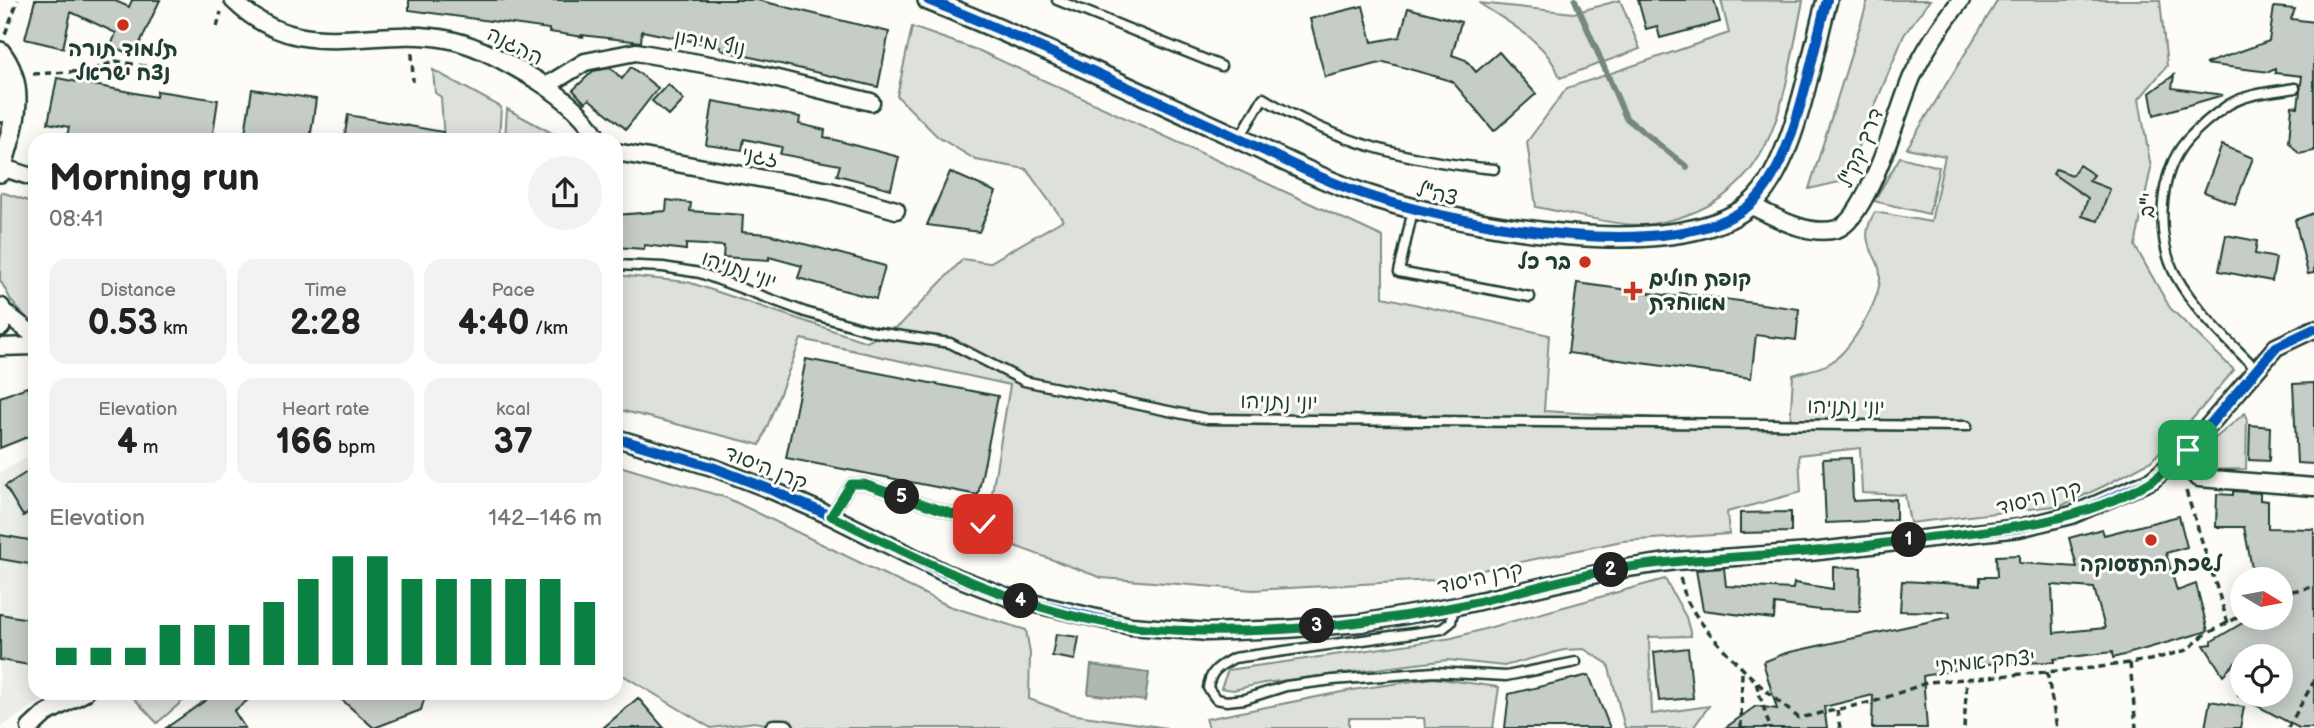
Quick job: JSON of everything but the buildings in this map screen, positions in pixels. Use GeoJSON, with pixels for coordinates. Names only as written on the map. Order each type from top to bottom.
{"type":"FeatureCollection","features":[{"type":"Feature","properties":{"kind":"street","name":"ההגנה"},"geometry":{"type":"LineString","coordinates":[[233,0],[246,13],[277,31],[304,37],[337,42],[412,36],[451,40],[478,50],[546,86],[593,128],[595,133]]}},
{"type":"Feature","properties":{"kind":"street","name":"צה\"ל"},"geometry":{"type":"LineString","coordinates":[[928,0],[962,6],[1011,33],[1239,139],[1374,198],[1462,220],[1535,232],[1608,236],[1687,230],[1722,221],[1750,205],[1771,183],[1785,155],[1827,0]]}},
{"type":"Feature","properties":{"kind":"street","name":"דרך קק\"ל"},"geometry":{"type":"LineString","coordinates":[[1750,205],[1789,224],[1820,230],[1838,228],[1851,217],[1865,197],[1912,77],[1939,27],[1961,0]]}},
{"type":"Feature","properties":{"kind":"street"},"geometry":{"type":"LineString","coordinates":[[0,112],[7,76],[2,44]]}},
{"type":"Feature","properties":{"kind":"street","name":"נוף מירון"},"geometry":{"type":"LineString","coordinates":[[546,86],[585,62],[636,52],[749,72],[871,102]]}},
{"type":"Feature","properties":{"kind":"street"},"geometry":{"type":"LineString","coordinates":[[7,76],[17,90],[16,114],[1,170],[28,176]]}},
{"type":"Feature","properties":{"kind":"street","name":"זגני"},"geometry":{"type":"LineString","coordinates":[[623,153],[830,191],[896,210]]}},
{"type":"Feature","properties":{"kind":"street"},"geometry":{"type":"LineString","coordinates":[[0,308],[0,326]]}},
{"type":"Feature","properties":{"kind":"street"},"geometry":{"type":"LineString","coordinates":[[0,308],[28,330]]}},
{"type":"Feature","properties":{"kind":"street","name":"קרן היסוד"},"geometry":{"type":"LineString","coordinates":[[623,440],[712,467],[831,516],[945,573],[1010,598],[1130,626],[1208,632],[1286,629],[1361,623],[1454,606],[1614,570],[1675,561],[1810,552],[2019,528],[2072,515],[2152,481],[2213,422],[2276,347],[2314,329]]}},
{"type":"Feature","properties":{"kind":"street"},"geometry":{"type":"LineString","coordinates":[[0,347],[28,346]]}},
{"type":"Feature","properties":{"kind":"street"},"geometry":{"type":"LineString","coordinates":[[2176,460],[2199,478],[2314,487]]}},
{"type":"Feature","properties":{"kind":"street"},"geometry":{"type":"LineString","coordinates":[[30,728],[45,714],[71,700]]}},
{"type":"Feature","properties":{"kind":"street"},"geometry":{"type":"LineString","coordinates":[[774,728],[785,728]]}},
{"type":"Feature","properties":{"kind":"lane"},"geometry":{"type":"LineString","coordinates":[[1057,0],[1220,66]]}},
{"type":"Feature","properties":{"kind":"lane","name":"י\"ב"},"geometry":{"type":"LineString","coordinates":[[2256,369],[2193,302],[2175,275],[2164,246],[2163,214],[2168,176],[2186,140],[2229,105],[2258,94],[2295,88]]}},
{"type":"Feature","properties":{"kind":"lane"},"geometry":{"type":"LineString","coordinates":[[1239,139],[1264,98],[1323,132],[1370,148],[1426,160],[1494,169]]}},
{"type":"Feature","properties":{"kind":"lane"},"geometry":{"type":"LineString","coordinates":[[1413,208],[1399,272],[1530,297]]}},
{"type":"Feature","properties":{"kind":"lane","name":"יוני נתניהו"},"geometry":{"type":"LineString","coordinates":[[623,265],[663,267],[700,273],[805,312],[875,332],[950,343],[1024,381],[1207,419],[1967,426]]}},
{"type":"Feature","properties":{"kind":"lane"},"geometry":{"type":"LineString","coordinates":[[831,516],[851,484],[864,484],[983,524]]}},
{"type":"Feature","properties":{"kind":"lane"},"geometry":{"type":"LineString","coordinates":[[1454,606],[1451,622],[1442,629],[1234,658],[1217,666],[1209,678],[1208,688],[1216,699],[1227,701],[1286,686],[1333,680],[1434,672],[1506,676],[1576,662]]}},
{"type":"Feature","properties":{"kind":"path"},"geometry":{"type":"LineString","coordinates":[[2,44],[18,0]]}},
{"type":"Feature","properties":{"kind":"path"},"geometry":{"type":"LineString","coordinates":[[412,36],[413,82]]}},
{"type":"Feature","properties":{"kind":"path"},"geometry":{"type":"LineString","coordinates":[[7,76],[89,71],[116,61],[165,70]]}},
{"type":"Feature","properties":{"kind":"path"},"geometry":{"type":"LineString","coordinates":[[2176,460],[2228,623]]}},
{"type":"Feature","properties":{"kind":"path"},"geometry":{"type":"LineString","coordinates":[[2293,591],[2314,587]]}},
{"type":"Feature","properties":{"kind":"path"},"geometry":{"type":"LineString","coordinates":[[2130,663],[2136,728]]}},
{"type":"Feature","properties":{"kind":"path"},"geometry":{"type":"LineString","coordinates":[[1741,728],[1742,667]]}},
{"type":"Feature","properties":{"kind":"path"},"geometry":{"type":"LineString","coordinates":[[2047,672],[2057,728]]}},
{"type":"Feature","properties":{"kind":"path"},"geometry":{"type":"LineString","coordinates":[[1964,728],[1967,679]]}},
{"type":"Feature","properties":{"kind":"path"},"geometry":{"type":"LineString","coordinates":[[1755,680],[1770,728]]}},
{"type":"Feature","properties":{"kind":"path"},"geometry":{"type":"LineString","coordinates":[[2288,728],[2314,681]]}},
{"type":"Feature","properties":{"kind":"path"},"geometry":{"type":"LineString","coordinates":[[1837,710],[1840,728]]}},
{"type":"Feature","properties":{"kind":"shaded area"},"geometry":{"type":"Polygon","coordinates":[[[1620,0],[1640,49],[1560,78],[1554,65],[1537,44],[1479,3],[1574,13],[1620,0]]]}},
{"type":"Feature","properties":{"kind":"shaded area"},"geometry":{"type":"Polygon","coordinates":[[[1721,0],[1803,1],[1779,111],[1766,143],[1749,171],[1726,194],[1694,212],[1652,224],[1611,222],[1536,207],[1527,142],[1567,88],[1729,33],[1721,0]]]}},
{"type":"Feature","properties":{"kind":"shaded area"},"geometry":{"type":"Polygon","coordinates":[[[1868,0],[1930,0],[1904,35],[1844,181],[1809,189],[1868,0]]]}},
{"type":"Feature","properties":{"kind":"shaded area"},"geometry":{"type":"Polygon","coordinates":[[[1998,0],[2160,0],[2167,66],[2139,99],[2151,168],[2135,246],[2170,308],[2234,370],[2195,416],[2151,461],[2063,505],[1910,523],[1905,495],[1862,493],[1860,448],[1799,455],[1801,492],[1727,512],[1729,534],[1622,541],[1434,580],[1253,590],[1102,578],[985,535],[1010,385],[801,339],[760,445],[623,411],[623,276],[688,282],[867,342],[900,325],[963,259],[989,263],[1063,220],[1026,169],[976,160],[938,137],[897,96],[912,27],[980,51],[1383,237],[1383,297],[1549,335],[1544,411],[1790,426],[1793,375],[1826,365],[1838,357],[1855,337],[1874,301],[1880,279],[1867,233],[1875,212],[1931,222],[1945,156],[1907,148],[1998,0]]]}},
{"type":"Feature","properties":{"kind":"shaded area"},"geometry":{"type":"Polygon","coordinates":[[[433,70],[501,107],[499,133],[444,133],[441,97],[435,93],[433,70]]]}},
{"type":"Feature","properties":{"kind":"shaded area"},"geometry":{"type":"Polygon","coordinates":[[[507,109],[552,133],[505,133],[507,109]]]}},
{"type":"Feature","properties":{"kind":"shaded area"},"geometry":{"type":"Polygon","coordinates":[[[1900,157],[1939,167],[1929,214],[1874,201],[1900,157]]]}},
{"type":"Feature","properties":{"kind":"shaded area"},"geometry":{"type":"Polygon","coordinates":[[[1,192],[28,201],[28,320],[12,302],[0,280],[1,192]]]}},
{"type":"Feature","properties":{"kind":"shaded area"},"geometry":{"type":"Polygon","coordinates":[[[2245,413],[2246,469],[2207,470],[2200,451],[2245,413]]]}},
{"type":"Feature","properties":{"kind":"shaded area"},"geometry":{"type":"Polygon","coordinates":[[[28,457],[28,700],[42,700],[0,728],[0,473],[28,457]]]}},
{"type":"Feature","properties":{"kind":"shaded area"},"geometry":{"type":"Polygon","coordinates":[[[623,467],[727,498],[949,606],[1026,630],[1030,653],[1029,699],[1070,714],[1167,728],[788,728],[754,722],[711,728],[623,675],[623,467]]]}},
{"type":"Feature","properties":{"kind":"shaded area"},"geometry":{"type":"Polygon","coordinates":[[[1665,579],[1686,617],[1691,636],[1649,637],[1652,714],[1709,706],[1693,728],[1625,728],[1608,664],[1584,649],[1564,650],[1504,666],[1448,660],[1264,683],[1233,690],[1221,688],[1228,670],[1452,638],[1665,579]]]}},
{"type":"Feature","properties":{"kind":"shaded area"},"geometry":{"type":"Polygon","coordinates":[[[1091,665],[1149,673],[1145,701],[1088,694],[1091,665]]]}},
{"type":"Feature","properties":{"kind":"shaded area"},"geometry":{"type":"Polygon","coordinates":[[[1433,678],[1499,687],[1493,728],[1425,728],[1424,718],[1349,718],[1349,728],[1209,728],[1206,719],[1352,690],[1433,678]]]}},
{"type":"Feature","properties":{"kind":"shaded area"},"geometry":{"type":"Polygon","coordinates":[[[136,700],[184,700],[157,723],[136,700]]]}},
{"type":"Feature","properties":{"kind":"waterway"},"geometry":{"type":"LineString","coordinates":[[1575,0],[1626,118],[1687,167]]}},
{"type":"Feature","properties":{"kind":"cycle path"},"geometry":{"type":"LineString","coordinates":[[928,0],[1040,47],[1299,168],[1357,192],[1414,209],[1513,228],[1568,235],[1623,237],[1673,233],[1717,223],[1751,204],[1766,187],[1779,164],[1800,109],[1827,0]]}},
{"type":"Feature","properties":{"kind":"cycle path"},"geometry":{"type":"LineString","coordinates":[[623,440],[712,467],[769,489],[831,516],[945,573],[1010,598],[1131,626],[1208,632],[1286,629],[1361,623],[1457,606],[1614,570],[1675,561],[1810,552],[2019,528],[2072,515],[2152,480],[2188,450],[2276,347],[2314,329]]}},
{"type":"Feature","properties":{"kind":"place","name":"תלמוד תורה נצח ישראל"},"geometry":{"type":"Point","coordinates":[123,25]}},
{"type":"Feature","properties":{"kind":"place","name":"בר כל"},"geometry":{"type":"Point","coordinates":[1585,262]}},
{"type":"Feature","properties":{"kind":"place","name":"קופת חולים מאוחדת"},"geometry":{"type":"Point","coordinates":[1633,291]}},
{"type":"Feature","properties":{"kind":"place","name":"לשכת התעסוקה"},"geometry":{"type":"Point","coordinates":[2151,540]}},
{"type":"Feature","properties":{"kind":"route"},"geometry":{"type":"LineString","coordinates":[[983,524],[864,484],[851,484],[831,516],[945,573],[1010,598],[1066,612],[1130,626],[1208,632],[1286,629],[1361,623],[1457,606],[1614,570],[1675,561],[1810,552],[2019,528],[2072,515],[2119,497],[2152,481],[2188,450]]}}]}
